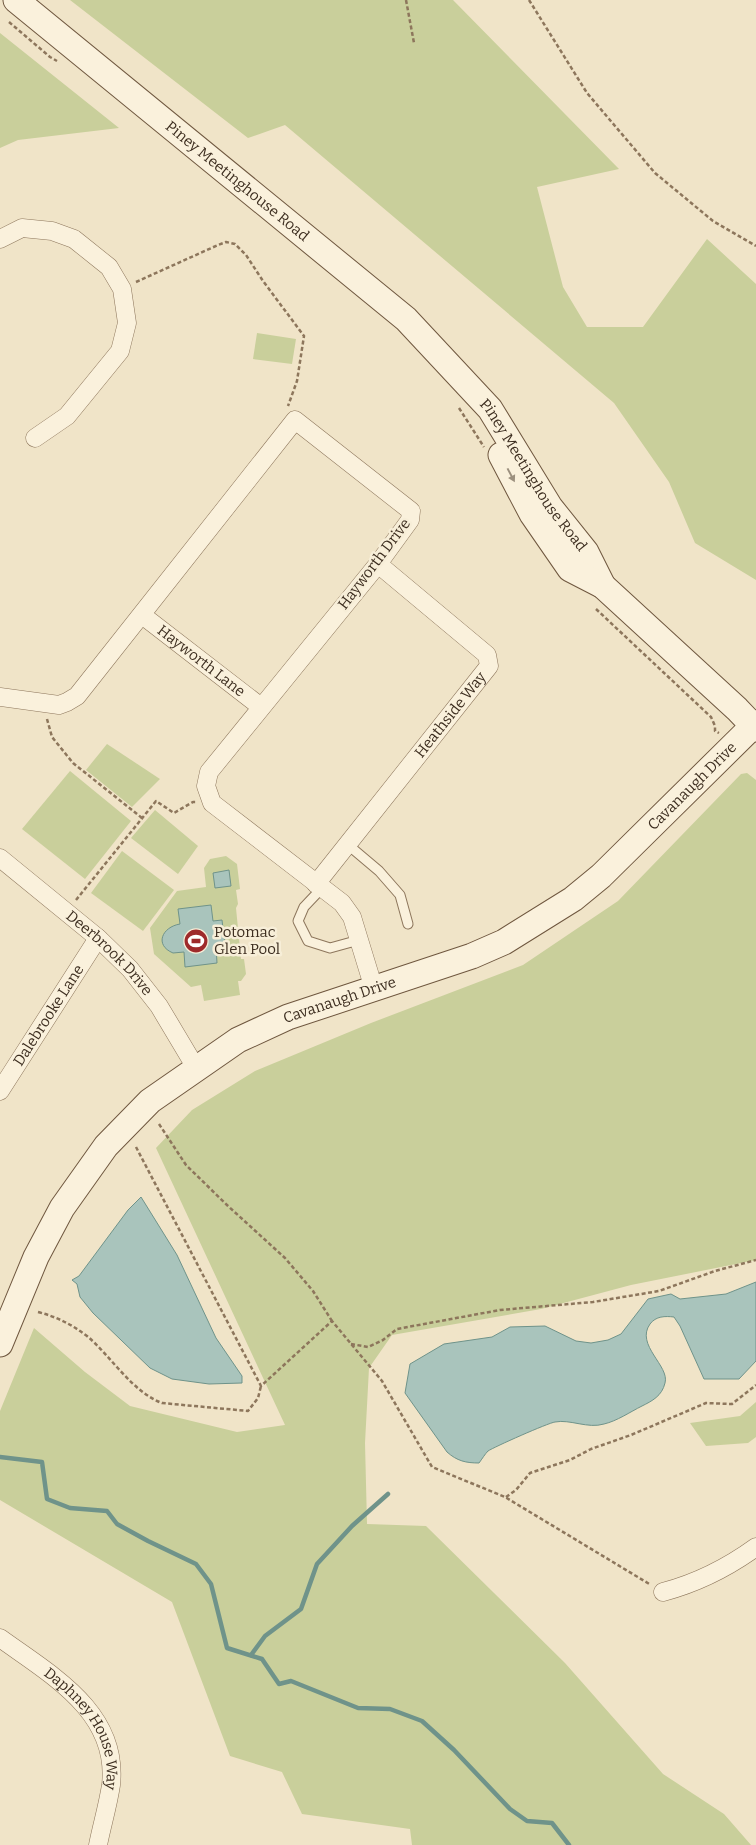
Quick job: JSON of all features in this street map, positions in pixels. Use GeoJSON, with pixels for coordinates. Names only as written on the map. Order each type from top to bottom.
{"type":"FeatureCollection","features":[{"type":"Feature","properties":{"kind":"main road","name":"Piney Meetinghouse Road"},"geometry":{"type":"LineString","coordinates":[[11,10],[406,319],[453,371],[532,514],[570,569],[599,597],[737,708],[755,726]]}},
{"type":"Feature","properties":{"kind":"main road","name":"Cavanaugh Drive"},"geometry":{"type":"LineString","coordinates":[[0,1344],[7,1308],[62,1208],[106,1146],[150,1101],[238,1040],[288,1018],[472,956],[504,942],[573,899],[601,876],[755,726]]}},
{"type":"Feature","properties":{"kind":"street"},"geometry":{"type":"LineString","coordinates":[[0,239],[22,228],[52,231],[74,239],[109,267],[122,289],[127,323],[120,351],[67,416],[35,438]]}},
{"type":"Feature","properties":{"kind":"street"},"geometry":{"type":"LineString","coordinates":[[0,697],[58,705],[77,696],[295,420]]}},
{"type":"Feature","properties":{"kind":"street","name":"Hayworth Drive"},"geometry":{"type":"LineString","coordinates":[[212,803],[206,786],[209,772],[378,564],[410,520],[411,511],[295,420]]}},
{"type":"Feature","properties":{"kind":"street","name":"Heathside Way"},"geometry":{"type":"LineString","coordinates":[[319,886],[347,844],[489,666],[487,655],[378,564]]}},
{"type":"Feature","properties":{"kind":"street","name":"Hayworth Lane"},"geometry":{"type":"LineString","coordinates":[[142,616],[261,707]]}},
{"type":"Feature","properties":{"kind":"street"},"geometry":{"type":"LineString","coordinates":[[212,803],[342,903],[352,917],[374,989]]}},
{"type":"Feature","properties":{"kind":"street","name":"Deerbrook Drive"},"geometry":{"type":"LineString","coordinates":[[0,858],[98,938],[130,969],[159,1006],[196,1068]]}},
{"type":"Feature","properties":{"kind":"street","name":"Dalebrooke Lane"},"geometry":{"type":"LineString","coordinates":[[0,1091],[98,938]]}},
{"type":"Feature","properties":{"kind":"street"},"geometry":{"type":"LineString","coordinates":[[662,1592],[706,1578],[754,1553]]}},
{"type":"Feature","properties":{"kind":"street","name":"Daphney House Way"},"geometry":{"type":"LineString","coordinates":[[0,1638],[78,1696],[92,1712],[105,1737],[111,1760],[111,1785],[98,1845]]}},
{"type":"Feature","properties":{"kind":"lane"},"geometry":{"type":"LineString","coordinates":[[347,844],[379,871],[400,895],[408,924]]}},
{"type":"Feature","properties":{"kind":"lane"},"geometry":{"type":"LineString","coordinates":[[319,886],[304,907],[298,921],[308,941],[330,948],[359,940]]}},
{"type":"Feature","properties":{"kind":"path"},"geometry":{"type":"LineString","coordinates":[[406,0],[414,43]]}},
{"type":"Feature","properties":{"kind":"path"},"geometry":{"type":"LineString","coordinates":[[529,0],[587,93],[655,172],[713,221],[756,246]]}},
{"type":"Feature","properties":{"kind":"path"},"geometry":{"type":"LineString","coordinates":[[11,10],[50,57],[64,64]]}},
{"type":"Feature","properties":{"kind":"path"},"geometry":{"type":"LineString","coordinates":[[135,283],[218,245],[226,242],[234,244],[246,255],[304,336],[297,381],[288,406],[299,414],[295,420]]}},
{"type":"Feature","properties":{"kind":"path"},"geometry":{"type":"LineString","coordinates":[[456,403],[485,449]]}},
{"type":"Feature","properties":{"kind":"path"},"geometry":{"type":"LineString","coordinates":[[599,597],[711,717],[715,726],[715,732],[722,735]]}},
{"type":"Feature","properties":{"kind":"path"},"geometry":{"type":"LineString","coordinates":[[49,704],[46,714],[49,728],[52,737],[62,750],[74,763],[142,818]]}},
{"type":"Feature","properties":{"kind":"path"},"geometry":{"type":"LineString","coordinates":[[715,726],[722,723]]}},
{"type":"Feature","properties":{"kind":"path"},"geometry":{"type":"LineString","coordinates":[[66,912],[156,801],[174,813],[193,802],[212,803]]}},
{"type":"Feature","properties":{"kind":"path"},"geometry":{"type":"LineString","coordinates":[[159,1124],[186,1165],[286,1258],[313,1291],[332,1322],[382,1381],[432,1467],[505,1497],[662,1592]]}},
{"type":"Feature","properties":{"kind":"path"},"geometry":{"type":"LineString","coordinates":[[136,1147],[261,1386]]}},
{"type":"Feature","properties":{"kind":"path"},"geometry":{"type":"LineString","coordinates":[[332,1322],[352,1344],[368,1347],[383,1340],[397,1328],[500,1310],[593,1302],[659,1290],[714,1271],[756,1260]]}},
{"type":"Feature","properties":{"kind":"path"},"geometry":{"type":"LineString","coordinates":[[38,1312],[67,1322],[88,1337],[153,1400],[201,1408],[248,1411],[258,1398],[261,1386],[332,1322]]}},
{"type":"Feature","properties":{"kind":"path"},"geometry":{"type":"LineString","coordinates":[[505,1497],[516,1490],[530,1473],[570,1460],[590,1449],[631,1436],[706,1402],[732,1404],[756,1385]]}},
{"type":"Feature","properties":{"kind":"green space"},"geometry":{"type":"Polygon","coordinates":[[[70,0],[453,0],[619,169],[537,187],[563,287],[587,327],[643,327],[707,239],[756,284],[756,580],[695,543],[669,482],[614,403],[285,125],[248,138],[70,0]]]}},
{"type":"Feature","properties":{"kind":"green space"},"geometry":{"type":"Polygon","coordinates":[[[0,33],[119,128],[18,140],[0,148],[0,33]]]}},
{"type":"Feature","properties":{"kind":"green space"},"geometry":{"type":"Polygon","coordinates":[[[257,333],[296,339],[292,364],[253,359],[257,333]]]}},
{"type":"Feature","properties":{"kind":"green space"},"geometry":{"type":"Polygon","coordinates":[[[107,744],[160,779],[132,807],[86,770],[107,744]]]}},
{"type":"Feature","properties":{"kind":"green space"},"geometry":{"type":"Polygon","coordinates":[[[70,771],[131,821],[85,879],[22,829],[70,771]]]}},
{"type":"Feature","properties":{"kind":"green space"},"geometry":{"type":"Polygon","coordinates":[[[747,773],[756,780],[756,1260],[631,1285],[541,1309],[392,1335],[369,1368],[365,1443],[367,1524],[426,1526],[565,1663],[663,1774],[724,1814],[751,1845],[412,1845],[410,1829],[302,1814],[282,1772],[230,1756],[172,1602],[0,1500],[0,1411],[34,1328],[85,1372],[130,1406],[237,1432],[285,1425],[156,1148],[192,1110],[255,1071],[371,1023],[523,965],[618,901],[741,774],[747,773]]]}},
{"type":"Feature","properties":{"kind":"green space"},"geometry":{"type":"Polygon","coordinates":[[[155,810],[198,846],[178,874],[131,838],[155,810]]]}},
{"type":"Feature","properties":{"kind":"green space"},"geometry":{"type":"Polygon","coordinates":[[[122,851],[174,890],[143,931],[91,893],[122,851]]]}},
{"type":"Feature","properties":{"kind":"green space","name":"Potomac Glen Pool"},"geometry":{"type":"Polygon","coordinates":[[[226,856],[237,864],[240,889],[236,890],[238,904],[236,908],[241,959],[244,959],[246,974],[241,981],[238,981],[240,995],[204,1001],[201,985],[191,987],[154,954],[150,928],[177,891],[206,887],[204,868],[210,859],[226,856]]]}},
{"type":"Feature","properties":{"kind":"green space"},"geometry":{"type":"Polygon","coordinates":[[[756,1402],[756,1437],[748,1443],[706,1446],[690,1423],[740,1416],[756,1402]]]}},
{"type":"Feature","properties":{"kind":"water"},"geometry":{"type":"Polygon","coordinates":[[[229,870],[231,886],[215,888],[213,873],[229,870]]]}},
{"type":"Feature","properties":{"kind":"water"},"geometry":{"type":"Polygon","coordinates":[[[211,905],[213,921],[222,920],[225,945],[216,946],[217,963],[185,967],[184,952],[173,953],[164,946],[162,941],[165,932],[180,924],[178,909],[211,905]]]}},
{"type":"Feature","properties":{"kind":"water"},"geometry":{"type":"Polygon","coordinates":[[[141,1197],[177,1255],[216,1338],[242,1376],[242,1383],[209,1384],[172,1379],[150,1368],[93,1313],[80,1297],[77,1284],[72,1280],[79,1276],[128,1210],[141,1197]]]}},
{"type":"Feature","properties":{"kind":"water"},"geometry":{"type":"Polygon","coordinates":[[[756,1282],[756,1361],[739,1379],[704,1379],[674,1317],[658,1318],[650,1324],[647,1340],[649,1347],[663,1370],[665,1376],[664,1388],[653,1400],[609,1423],[592,1425],[555,1422],[488,1451],[479,1463],[470,1463],[462,1461],[447,1452],[405,1393],[410,1364],[444,1344],[492,1337],[510,1327],[545,1326],[576,1341],[591,1343],[608,1340],[621,1334],[648,1299],[671,1294],[680,1299],[726,1294],[756,1282]]]}},
{"type":"Feature","properties":{"kind":"waterway"},"geometry":{"type":"LineString","coordinates":[[0,1457],[42,1462],[47,1499],[70,1508],[107,1511],[117,1524],[196,1564],[211,1584],[227,1648],[262,1659],[279,1684],[291,1681],[358,1708],[390,1709],[422,1721],[454,1750],[510,1809],[527,1821],[552,1823],[569,1845]]}},
{"type":"Feature","properties":{"kind":"waterway"},"geometry":{"type":"LineString","coordinates":[[251,1655],[265,1636],[301,1609],[317,1564],[352,1526],[388,1494]]}},
{"type":"Feature","properties":{"kind":"place","name":"Potomac Glen Pool"},"geometry":{"type":"Point","coordinates":[196,941]}}]}
